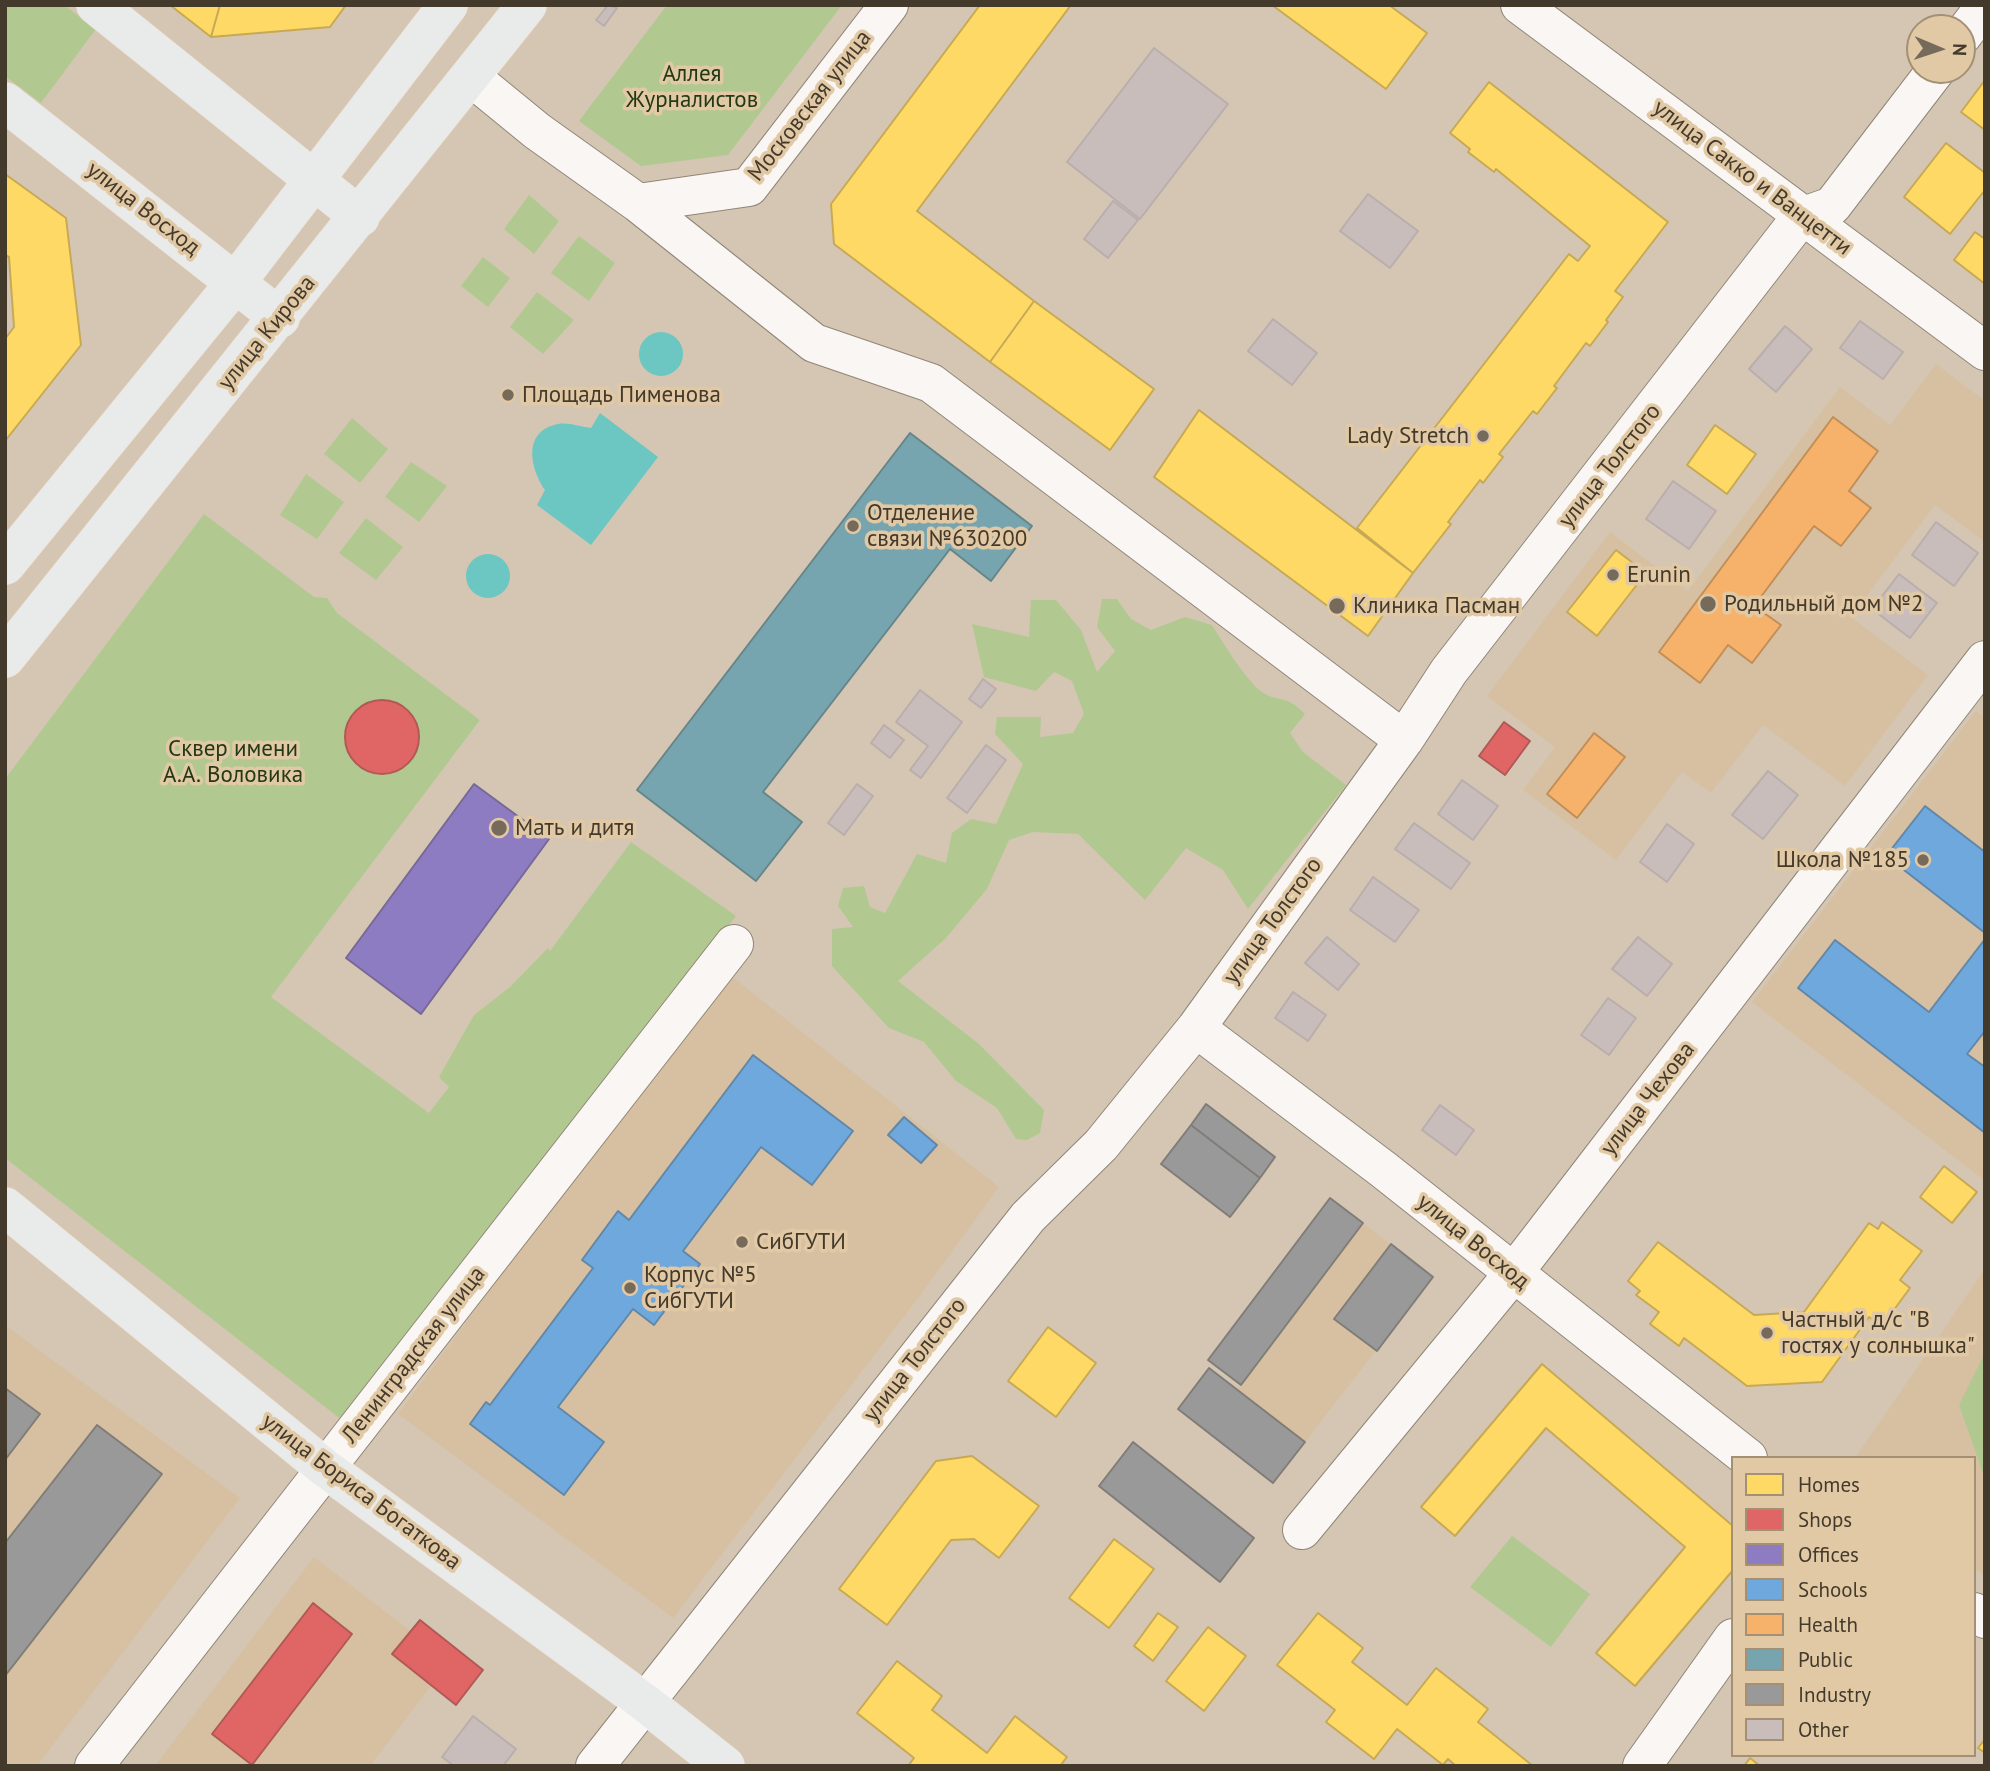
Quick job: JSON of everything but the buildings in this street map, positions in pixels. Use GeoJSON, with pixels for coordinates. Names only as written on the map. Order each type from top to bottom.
{"type":"FeatureCollection","features":[{"type":"Feature","properties":{"kind":"main road"},"geometry":{"type":"LineString","coordinates":[[96,5],[360,217]]}},
{"type":"Feature","properties":{"kind":"main road"},"geometry":{"type":"LineString","coordinates":[[5,565],[236,282],[448,5]]}},
{"type":"Feature","properties":{"kind":"main road","name":"улица Кирова"},"geometry":{"type":"LineString","coordinates":[[5,658],[527,5]]}},
{"type":"Feature","properties":{"kind":"main road","name":"улица Восход"},"geometry":{"type":"LineString","coordinates":[[5,102],[280,317]]}},
{"type":"Feature","properties":{"kind":"main road","name":"улица Бориса Богаткова"},"geometry":{"type":"LineString","coordinates":[[5,1207],[325,1468],[644,1702],[725,1766]]}},
{"type":"Feature","properties":{"kind":"street","name":"Московская улица"},"geometry":{"type":"LineString","coordinates":[[638,203],[749,187],[889,5]]}},
{"type":"Feature","properties":{"kind":"street","name":"улица Сакко и Ванцетти"},"geometry":{"type":"LineString","coordinates":[[1520,5],[1801,217],[1985,351]]}},
{"type":"Feature","properties":{"kind":"street"},"geometry":{"type":"LineString","coordinates":[[471,77],[537,131],[638,203],[814,343],[931,383],[1404,740]]}},
{"type":"Feature","properties":{"kind":"street"},"geometry":{"type":"LineString","coordinates":[[1801,217],[1832,206],[1925,84]]}},
{"type":"Feature","properties":{"kind":"street","name":"улица Толстого"},"geometry":{"type":"LineString","coordinates":[[595,1766],[1028,1217],[1101,1145],[1196,1028],[1404,740],[1449,671],[1801,217]]}},
{"type":"Feature","properties":{"kind":"street","name":"улица Чехова"},"geometry":{"type":"LineString","coordinates":[[1302,1530],[1512,1275],[1985,660]]}},
{"type":"Feature","properties":{"kind":"street","name":"Ленинградская улица"},"geometry":{"type":"LineString","coordinates":[[94,1766],[734,944]]}},
{"type":"Feature","properties":{"kind":"street","name":"улица Восход"},"geometry":{"type":"LineString","coordinates":[[1196,1028],[1384,1170],[1512,1275],[1745,1456]]}},
{"type":"Feature","properties":{"kind":"street"},"geometry":{"type":"LineString","coordinates":[[1642,1766],[1731,1641]]}},
{"type":"Feature","properties":{"kind":"shaded area","name":"Родильный дом №2"},"geometry":{"type":"Polygon","coordinates":[[[1936,364],[1985,401],[1985,542],[1935,505],[1851,617],[1928,675],[1845,786],[1763,725],[1711,793],[1682,772],[1616,860],[1523,790],[1555,747],[1487,696],[1610,532],[1688,591],[1840,387],[1890,425],[1936,364]]]}},
{"type":"Feature","properties":{"kind":"shaded area","name":"Школа №185"},"geometry":{"type":"Polygon","coordinates":[[[1976,711],[1985,718],[1985,1181],[1752,1002],[1976,711]]]}},
{"type":"Feature","properties":{"kind":"shaded area","name":"СибГУТИ"},"geometry":{"type":"Polygon","coordinates":[[[726,972],[999,1187],[919,1297],[673,1618],[398,1414],[726,972]]]}},
{"type":"Feature","properties":{"kind":"shaded area"},"geometry":{"type":"Polygon","coordinates":[[[1363,1223],[1433,1277],[1305,1442],[1237,1389],[1363,1223]]]}},
{"type":"Feature","properties":{"kind":"shaded area"},"geometry":{"type":"Polygon","coordinates":[[[1985,1269],[1985,1576],[1976,1569],[1976,1456],[1856,1456],[1985,1269]]]}},
{"type":"Feature","properties":{"kind":"shaded area"},"geometry":{"type":"Polygon","coordinates":[[[5,1325],[240,1498],[37,1766],[5,1766],[5,1325]]]}},
{"type":"Feature","properties":{"kind":"shaded area"},"geometry":{"type":"Polygon","coordinates":[[[314,1557],[450,1661],[370,1766],[155,1766],[314,1557]]]}},
{"type":"Feature","properties":{"kind":"green space"},"geometry":{"type":"Polygon","coordinates":[[[5,5],[64,5],[96,29],[41,103],[5,76],[5,5]]]}},
{"type":"Feature","properties":{"kind":"green space","name":"Аллея Журналистов"},"geometry":{"type":"Polygon","coordinates":[[[667,5],[842,5],[728,155],[641,166],[579,121],[667,5]]]}},
{"type":"Feature","properties":{"kind":"green space"},"geometry":{"type":"Polygon","coordinates":[[[529,195],[559,221],[534,254],[504,229],[529,195]]]}},
{"type":"Feature","properties":{"kind":"green space"},"geometry":{"type":"Polygon","coordinates":[[[579,236],[615,263],[589,301],[551,273],[579,236]]]}},
{"type":"Feature","properties":{"kind":"green space"},"geometry":{"type":"Polygon","coordinates":[[[483,257],[510,278],[488,307],[461,286],[483,257]]]}},
{"type":"Feature","properties":{"kind":"green space"},"geometry":{"type":"Polygon","coordinates":[[[537,292],[574,320],[543,354],[510,327],[537,292]]]}},
{"type":"Feature","properties":{"kind":"green space"},"geometry":{"type":"Polygon","coordinates":[[[352,418],[388,449],[360,483],[324,454],[352,418]]]}},
{"type":"Feature","properties":{"kind":"green space"},"geometry":{"type":"Polygon","coordinates":[[[411,462],[447,486],[419,522],[385,497],[411,462]]]}},
{"type":"Feature","properties":{"kind":"green space"},"geometry":{"type":"Polygon","coordinates":[[[306,474],[344,502],[317,539],[280,515],[306,474]]]}},
{"type":"Feature","properties":{"kind":"green space","name":"Cквер имени А.А. Воловика"},"geometry":{"type":"Polygon","coordinates":[[[204,514],[314,597],[327,598],[337,613],[480,720],[271,997],[429,1113],[449,1087],[439,1077],[474,1015],[510,987],[548,948],[550,951],[631,842],[736,916],[347,1424],[5,1158],[5,779],[204,514]]]}},
{"type":"Feature","properties":{"kind":"green space"},"geometry":{"type":"Polygon","coordinates":[[[366,518],[403,547],[376,580],[339,553],[366,518]]]}},
{"type":"Feature","properties":{"kind":"green space"},"geometry":{"type":"Polygon","coordinates":[[[1102,599],[1117,599],[1131,619],[1151,630],[1185,617],[1212,625],[1256,687],[1268,695],[1292,703],[1305,714],[1290,733],[1303,752],[1346,785],[1248,909],[1223,870],[1186,848],[1145,900],[1078,834],[1033,832],[1009,840],[987,889],[946,938],[898,981],[979,1044],[1044,1110],[1040,1133],[1027,1140],[1016,1139],[997,1108],[956,1081],[924,1042],[889,1028],[832,966],[832,929],[853,927],[838,906],[843,888],[864,886],[870,907],[885,913],[917,854],[946,863],[952,833],[971,819],[996,824],[1023,764],[995,734],[997,717],[1041,717],[1040,737],[1073,733],[1084,714],[1072,681],[1054,672],[1036,691],[984,677],[972,624],[1029,637],[1031,600],[1056,600],[1081,630],[1097,672],[1115,651],[1097,627],[1102,599]]]}},
{"type":"Feature","properties":{"kind":"green space"},"geometry":{"type":"Polygon","coordinates":[[[1985,1353],[1985,1479],[1959,1405],[1985,1353]]]}},
{"type":"Feature","properties":{"kind":"green space"},"geometry":{"type":"Polygon","coordinates":[[[1512,1536],[1590,1594],[1551,1647],[1470,1587],[1512,1536]]]}},
{"type":"Feature","properties":{"kind":"water"},"geometry":{"type":"Polygon","coordinates":[[[661,332],[676,339],[683,354],[676,369],[661,376],[646,369],[639,354],[646,339],[661,332]]]}},
{"type":"Feature","properties":{"kind":"water"},"geometry":{"type":"Polygon","coordinates":[[[600,413],[658,457],[591,545],[537,505],[545,490],[536,471],[532,451],[534,442],[546,428],[570,424],[591,428],[600,413]]]}},
{"type":"Feature","properties":{"kind":"water"},"geometry":{"type":"Polygon","coordinates":[[[488,554],[503,561],[510,576],[503,591],[488,598],[473,591],[466,576],[473,561],[488,554]]]}},
{"type":"Feature","properties":{"kind":"place","name":"Площадь Пименова"},"geometry":{"type":"Point","coordinates":[508,395]}},
{"type":"Feature","properties":{"kind":"place","name":"Lady Stretch"},"geometry":{"type":"Point","coordinates":[1483,436]}},
{"type":"Feature","properties":{"kind":"place","name":"Отделение связи №630200"},"geometry":{"type":"Point","coordinates":[853,526]}},
{"type":"Feature","properties":{"kind":"place","name":"Erunin"},"geometry":{"type":"Point","coordinates":[1613,575]}},
{"type":"Feature","properties":{"kind":"place","name":"Родильный дом №2"},"geometry":{"type":"Point","coordinates":[1708,604]}},
{"type":"Feature","properties":{"kind":"place","name":"Клиника Пасман"},"geometry":{"type":"Point","coordinates":[1337,606]}},
{"type":"Feature","properties":{"kind":"place","name":"Мать и дитя"},"geometry":{"type":"Point","coordinates":[499,828]}},
{"type":"Feature","properties":{"kind":"place","name":"Школа №185"},"geometry":{"type":"Point","coordinates":[1923,860]}},
{"type":"Feature","properties":{"kind":"place","name":"СибГУТИ"},"geometry":{"type":"Point","coordinates":[742,1242]}},
{"type":"Feature","properties":{"kind":"place","name":"Корпус №5 СибГУТИ"},"geometry":{"type":"Point","coordinates":[630,1288]}},
{"type":"Feature","properties":{"kind":"place","name":"Частный д/c \"В гостях у солнышка\""},"geometry":{"type":"Point","coordinates":[1767,1333]}}]}
